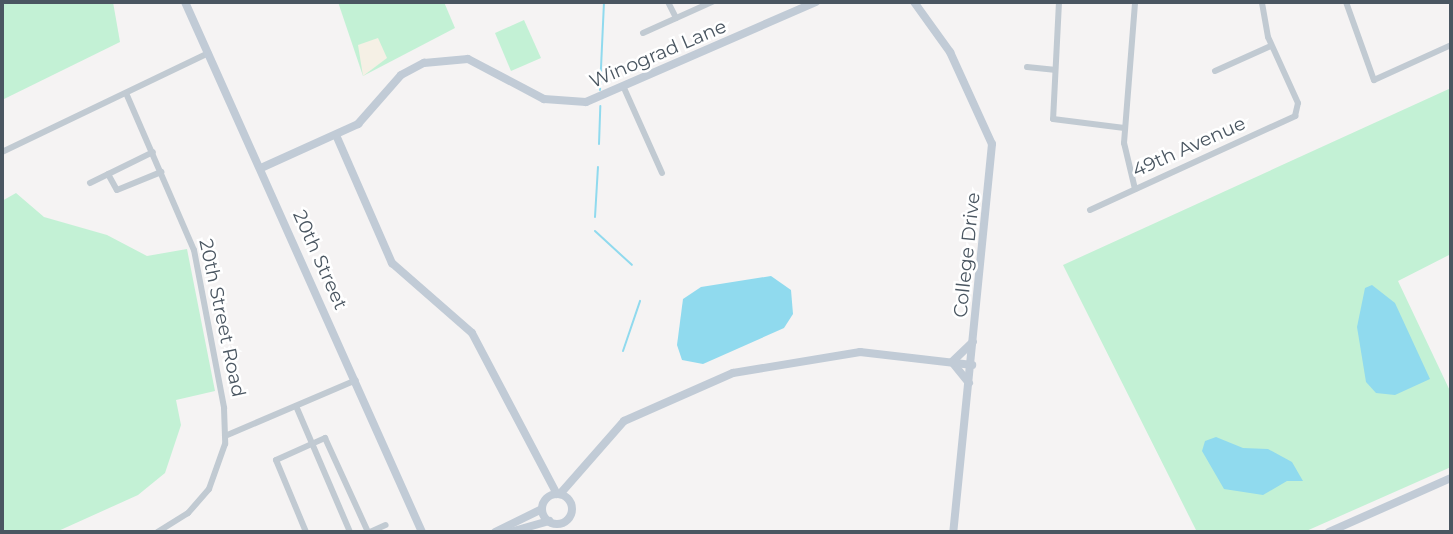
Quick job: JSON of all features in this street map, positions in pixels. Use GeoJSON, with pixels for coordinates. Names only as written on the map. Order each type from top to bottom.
{"type":"FeatureCollection","features":[{"type":"Feature","properties":{"kind":"street","name":"20th Street"},"geometry":{"type":"LineString","coordinates":[[184,2],[261,168],[422,532]]}},
{"type":"Feature","properties":{"kind":"street"},"geometry":{"type":"LineString","coordinates":[[668,2],[676,18]]}},
{"type":"Feature","properties":{"kind":"street"},"geometry":{"type":"LineString","coordinates":[[643,33],[712,2]]}},
{"type":"Feature","properties":{"kind":"street","name":"Winograd Lane"},"geometry":{"type":"LineString","coordinates":[[261,168],[363,121],[401,75],[439,59],[476,61],[554,102],[586,102],[624,88],[816,2]]}},
{"type":"Feature","properties":{"kind":"street","name":"College Drive"},"geometry":{"type":"LineString","coordinates":[[914,2],[950,52],[992,144],[975,339],[953,532]]}},
{"type":"Feature","properties":{"kind":"street"},"geometry":{"type":"LineString","coordinates":[[1059,2],[1053,119],[1124,128]]}},
{"type":"Feature","properties":{"kind":"street"},"geometry":{"type":"LineString","coordinates":[[1135,2],[1124,128],[1125,160],[1135,189]]}},
{"type":"Feature","properties":{"kind":"street"},"geometry":{"type":"LineString","coordinates":[[1215,71],[1271,46],[1262,2]]}},
{"type":"Feature","properties":{"kind":"street"},"geometry":{"type":"LineString","coordinates":[[1346,2],[1374,80],[1451,45]]}},
{"type":"Feature","properties":{"kind":"street","name":"49th Avenue"},"geometry":{"type":"LineString","coordinates":[[1090,210],[1299,110],[1271,46]]}},
{"type":"Feature","properties":{"kind":"street"},"geometry":{"type":"LineString","coordinates":[[2,152],[209,53]]}},
{"type":"Feature","properties":{"kind":"street"},"geometry":{"type":"LineString","coordinates":[[1027,67],[1054,70]]}},
{"type":"Feature","properties":{"kind":"street"},"geometry":{"type":"LineString","coordinates":[[624,88],[662,173]]}},
{"type":"Feature","properties":{"kind":"street","name":"20th Street Road"},"geometry":{"type":"LineString","coordinates":[[127,93],[194,250],[225,436]]}},
{"type":"Feature","properties":{"kind":"street"},"geometry":{"type":"LineString","coordinates":[[336,135],[392,262],[479,344],[541,474],[558,494],[570,502]]}},
{"type":"Feature","properties":{"kind":"street"},"geometry":{"type":"LineString","coordinates":[[90,183],[153,152]]}},
{"type":"Feature","properties":{"kind":"street"},"geometry":{"type":"LineString","coordinates":[[108,174],[117,190],[162,172]]}},
{"type":"Feature","properties":{"kind":"street"},"geometry":{"type":"LineString","coordinates":[[952,362],[975,339]]}},
{"type":"Feature","properties":{"kind":"street"},"geometry":{"type":"LineString","coordinates":[[510,532],[567,519],[570,502],[581,477],[624,421],[733,373],[850,353],[972,365]]}},
{"type":"Feature","properties":{"kind":"street"},"geometry":{"type":"LineString","coordinates":[[952,362],[970,385]]}},
{"type":"Feature","properties":{"kind":"street"},"geometry":{"type":"LineString","coordinates":[[158,532],[168,530],[209,489],[225,436],[356,380]]}},
{"type":"Feature","properties":{"kind":"street"},"geometry":{"type":"LineString","coordinates":[[296,406],[350,532]]}},
{"type":"Feature","properties":{"kind":"street"},"geometry":{"type":"LineString","coordinates":[[306,532],[276,460],[311,442],[328,440],[369,532],[386,526]]}},
{"type":"Feature","properties":{"kind":"street"},"geometry":{"type":"LineString","coordinates":[[541,474],[543,505],[549,521]]}},
{"type":"Feature","properties":{"kind":"street"},"geometry":{"type":"LineString","coordinates":[[495,532],[543,505],[581,477]]}},
{"type":"Feature","properties":{"kind":"street"},"geometry":{"type":"LineString","coordinates":[[1329,532],[1451,478]]}},
{"type":"Feature","properties":{"kind":"green space"},"geometry":{"type":"Polygon","coordinates":[[[2,2],[113,2],[120,42],[2,100],[2,2]]]}},
{"type":"Feature","properties":{"kind":"green space"},"geometry":{"type":"Polygon","coordinates":[[[338,2],[444,2],[455,28],[363,76],[338,2]]]}},
{"type":"Feature","properties":{"kind":"green space"},"geometry":{"type":"Polygon","coordinates":[[[524,20],[541,58],[511,71],[495,33],[524,20]]]}},
{"type":"Feature","properties":{"kind":"green space"},"geometry":{"type":"Polygon","coordinates":[[[1451,88],[1451,254],[1398,281],[1451,393],[1451,467],[1304,532],[1197,532],[1063,265],[1451,88]]]}},
{"type":"Feature","properties":{"kind":"green space"},"geometry":{"type":"Polygon","coordinates":[[[16,193],[44,217],[107,235],[147,256],[187,249],[215,391],[176,400],[181,425],[165,473],[138,495],[56,532],[2,532],[2,201],[16,193]]]}},
{"type":"Feature","properties":{"kind":"sand"},"geometry":{"type":"Polygon","coordinates":[[[378,38],[387,58],[363,76],[358,45],[378,38]]]}},
{"type":"Feature","properties":{"kind":"water"},"geometry":{"type":"Polygon","coordinates":[[[771,276],[791,290],[793,314],[784,328],[703,364],[682,360],[677,345],[683,299],[701,287],[771,276]]]}},
{"type":"Feature","properties":{"kind":"water"},"geometry":{"type":"Polygon","coordinates":[[[1372,285],[1395,303],[1430,379],[1395,395],[1376,393],[1366,382],[1357,327],[1365,288],[1372,285]]]}},
{"type":"Feature","properties":{"kind":"water"},"geometry":{"type":"Polygon","coordinates":[[[1216,437],[1243,448],[1268,449],[1292,462],[1303,481],[1287,481],[1263,495],[1224,489],[1202,451],[1205,441],[1216,437]]]}},
{"type":"Feature","properties":{"kind":"waterway"},"geometry":{"type":"LineString","coordinates":[[600,90],[604,2]]}},
{"type":"Feature","properties":{"kind":"waterway"},"geometry":{"type":"LineString","coordinates":[[599,144],[600,106]]}},
{"type":"Feature","properties":{"kind":"waterway"},"geometry":{"type":"LineString","coordinates":[[595,217],[598,167]]}},
{"type":"Feature","properties":{"kind":"waterway"},"geometry":{"type":"LineString","coordinates":[[595,231],[632,265]]}},
{"type":"Feature","properties":{"kind":"waterway"},"geometry":{"type":"LineString","coordinates":[[623,351],[640,301]]}}]}
